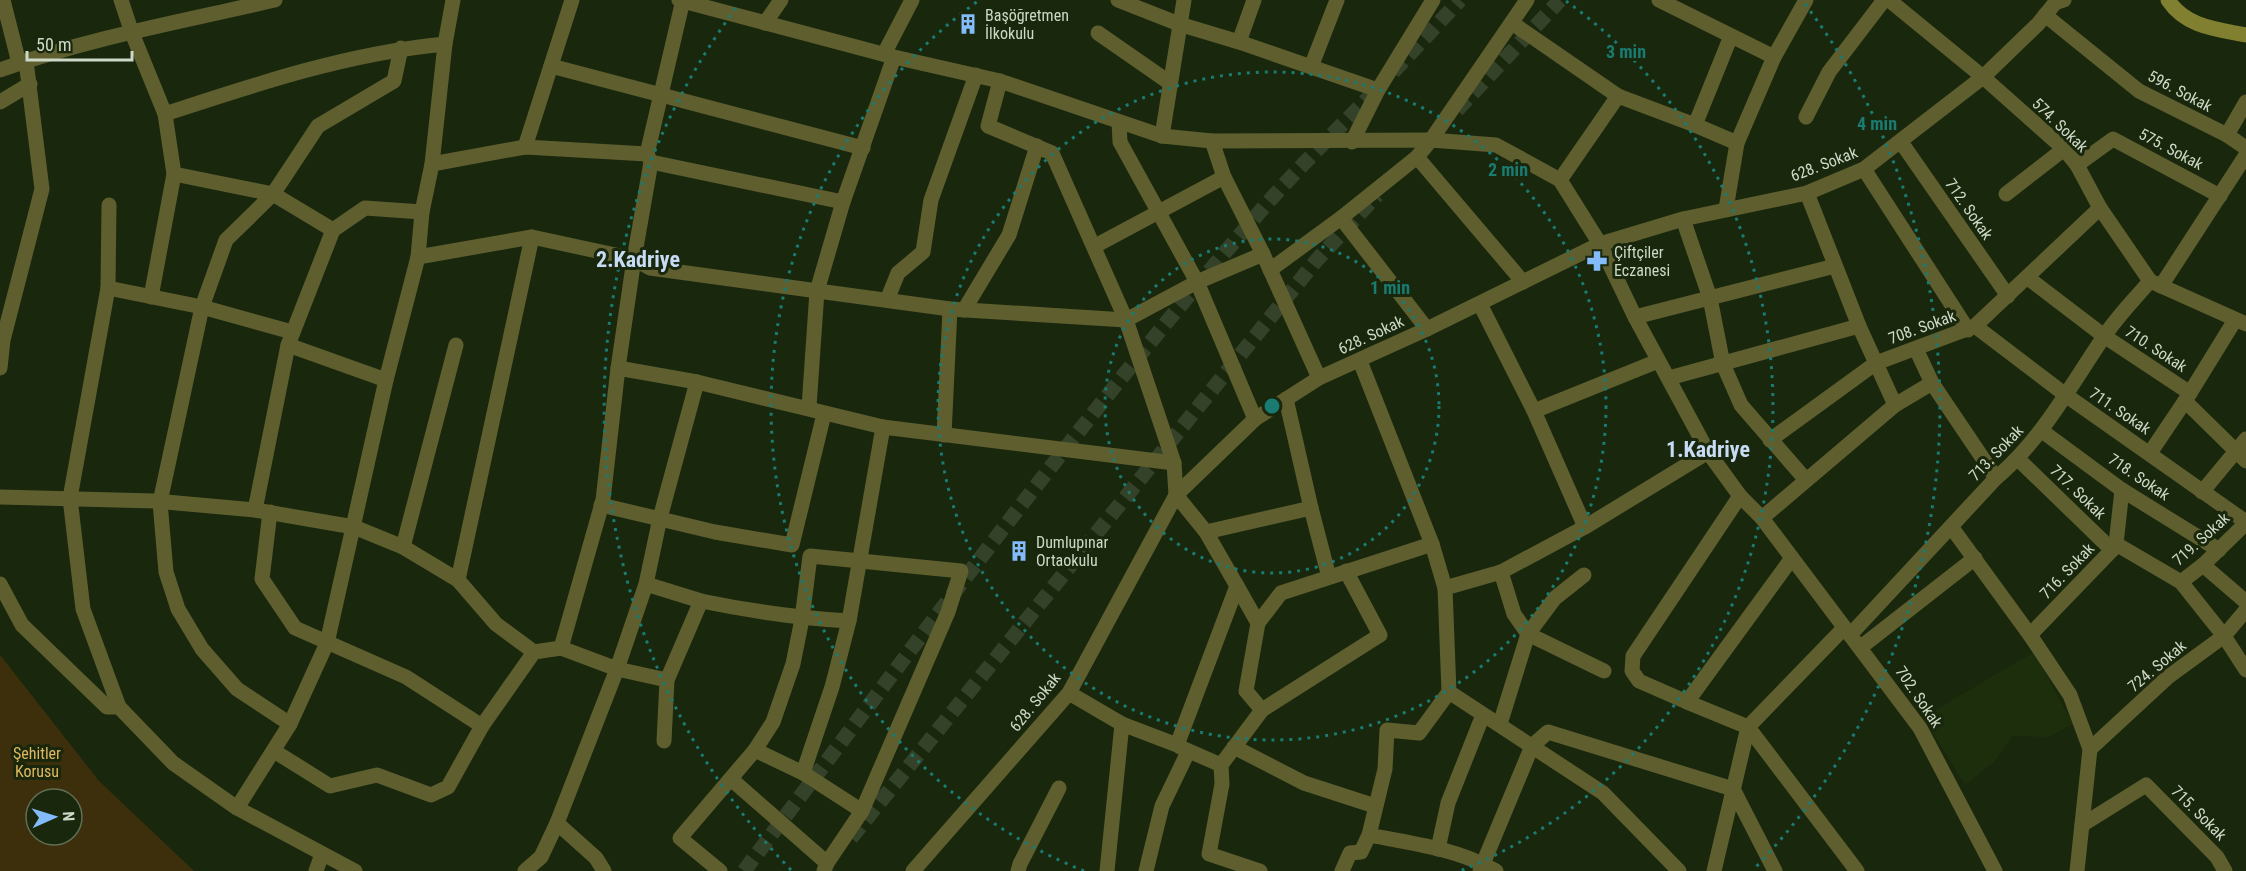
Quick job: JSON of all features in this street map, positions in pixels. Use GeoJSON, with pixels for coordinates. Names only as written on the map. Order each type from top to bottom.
{"type":"FeatureCollection","features":[{"type":"Feature","properties":{"kind":"main road"},"geometry":{"type":"LineString","coordinates":[[2168,0],[2180,16],[2196,24],[2246,34]]}},
{"type":"Feature","properties":{"kind":"street"},"geometry":{"type":"LineString","coordinates":[[0,368],[3,340],[42,189],[30,84],[3,0]]}},
{"type":"Feature","properties":{"kind":"street"},"geometry":{"type":"LineString","coordinates":[[121,0],[165,114],[174,174],[152,297]]}},
{"type":"Feature","properties":{"kind":"street"},"geometry":{"type":"LineString","coordinates":[[0,70],[132,33],[275,0]]}},
{"type":"Feature","properties":{"kind":"street"},"geometry":{"type":"LineString","coordinates":[[237,808],[290,724],[327,643],[386,380],[418,257],[422,212],[432,164],[445,44],[453,0]]}},
{"type":"Feature","properties":{"kind":"street"},"geometry":{"type":"LineString","coordinates":[[525,147],[572,0]]}},
{"type":"Feature","properties":{"kind":"street"},"geometry":{"type":"LineString","coordinates":[[561,648],[601,505],[618,368],[649,158],[660,94],[681,0],[765,24],[1000,81],[1162,136],[1212,141],[1431,140],[1496,145],[1560,180],[1618,96]]}},
{"type":"Feature","properties":{"kind":"street"},"geometry":{"type":"LineString","coordinates":[[765,24],[781,0]]}},
{"type":"Feature","properties":{"kind":"street"},"geometry":{"type":"LineString","coordinates":[[809,407],[817,291],[843,202],[863,148],[889,55],[912,0]]}},
{"type":"Feature","properties":{"kind":"street"},"geometry":{"type":"LineString","coordinates":[[1118,0],[1179,24],[1239,42],[1378,90]]}},
{"type":"Feature","properties":{"kind":"street"},"geometry":{"type":"LineString","coordinates":[[1162,136],[1184,0]]}},
{"type":"Feature","properties":{"kind":"street"},"geometry":{"type":"LineString","coordinates":[[1239,42],[1254,0]]}},
{"type":"Feature","properties":{"kind":"street"},"geometry":{"type":"LineString","coordinates":[[1311,67],[1337,0]]}},
{"type":"Feature","properties":{"kind":"street"},"geometry":{"type":"LineString","coordinates":[[1352,142],[1378,90],[1433,0]]}},
{"type":"Feature","properties":{"kind":"street"},"geometry":{"type":"LineString","coordinates":[[1659,0],[1774,57]]}},
{"type":"Feature","properties":{"kind":"street"},"geometry":{"type":"LineString","coordinates":[[1726,209],[1737,143],[1774,57],[1806,0]]}},
{"type":"Feature","properties":{"kind":"street"},"geometry":{"type":"LineString","coordinates":[[1806,117],[1828,72],[1884,0]]}},
{"type":"Feature","properties":{"kind":"street","name":"574. Sokak"},"geometry":{"type":"LineString","coordinates":[[1889,0],[1983,77],[2064,148],[2077,165],[2100,208],[2156,284]]}},
{"type":"Feature","properties":{"kind":"street"},"geometry":{"type":"LineString","coordinates":[[1270,270],[1341,218],[1417,157],[1512,23],[1524,1]]}},
{"type":"Feature","properties":{"kind":"street","name":"628. Sokak"},"geometry":{"type":"LineString","coordinates":[[918,869],[1070,693],[1176,495],[1255,419],[1319,378],[1480,304],[1599,244],[1683,219],[1807,193],[1864,169],[1983,77],[2054,5]]}},
{"type":"Feature","properties":{"kind":"street","name":"596. Sokak"},"geometry":{"type":"LineString","coordinates":[[2054,5],[2139,91],[2227,135],[2246,148]]}},
{"type":"Feature","properties":{"kind":"street"},"geometry":{"type":"LineString","coordinates":[[1512,23],[1618,96],[1737,143]]}},
{"type":"Feature","properties":{"kind":"street"},"geometry":{"type":"LineString","coordinates":[[1098,33],[1170,83]]}},
{"type":"Feature","properties":{"kind":"street"},"geometry":{"type":"LineString","coordinates":[[1695,125],[1731,36]]}},
{"type":"Feature","properties":{"kind":"street"},"geometry":{"type":"LineString","coordinates":[[165,114],[265,81],[401,48],[445,44]]}},
{"type":"Feature","properties":{"kind":"street"},"geometry":{"type":"LineString","coordinates":[[290,724],[237,689],[202,649],[178,609],[166,572],[160,502],[202,307],[226,240],[273,194],[318,126],[394,81],[401,48]]}},
{"type":"Feature","properties":{"kind":"street"},"geometry":{"type":"LineString","coordinates":[[551,66],[863,148]]}},
{"type":"Feature","properties":{"kind":"street"},"geometry":{"type":"LineString","coordinates":[[887,300],[898,273],[923,252],[931,200],[976,75]]}},
{"type":"Feature","properties":{"kind":"street"},"geometry":{"type":"LineString","coordinates":[[1000,81],[988,126],[1052,153],[1126,320],[1174,463],[1176,495],[1206,532],[1258,622]]}},
{"type":"Feature","properties":{"kind":"street"},"geometry":{"type":"LineString","coordinates":[[0,102],[30,84]]}},
{"type":"Feature","properties":{"kind":"street"},"geometry":{"type":"LineString","coordinates":[[2227,135],[2246,102]]}},
{"type":"Feature","properties":{"kind":"street"},"geometry":{"type":"LineString","coordinates":[[1119,122],[1120,142],[1197,282],[1255,419]]}},
{"type":"Feature","properties":{"kind":"street","name":"575. Sokak"},"geometry":{"type":"LineString","coordinates":[[2077,165],[2114,139],[2220,196]]}},
{"type":"Feature","properties":{"kind":"street"},"geometry":{"type":"LineString","coordinates":[[1212,141],[1224,177],[1263,254],[1319,378]]}},
{"type":"Feature","properties":{"kind":"street","name":"712. Sokak"},"geometry":{"type":"LineString","coordinates":[[1901,142],[2008,296]]}},
{"type":"Feature","properties":{"kind":"street"},"geometry":{"type":"LineString","coordinates":[[944,435],[957,310],[1009,235],[1037,146]]}},
{"type":"Feature","properties":{"kind":"street"},"geometry":{"type":"LineString","coordinates":[[432,164],[525,147],[649,158],[843,202]]}},
{"type":"Feature","properties":{"kind":"street"},"geometry":{"type":"LineString","coordinates":[[2006,194],[2064,148]]}},
{"type":"Feature","properties":{"kind":"street"},"geometry":{"type":"LineString","coordinates":[[2150,453],[2240,322],[2156,284],[2220,196],[2246,155]]}},
{"type":"Feature","properties":{"kind":"street"},"geometry":{"type":"LineString","coordinates":[[1417,157],[1523,282]]}},
{"type":"Feature","properties":{"kind":"street","name":"711. Sokak"},"geometry":{"type":"LineString","coordinates":[[1864,169],[1972,328],[2246,522]]}},
{"type":"Feature","properties":{"kind":"street"},"geometry":{"type":"LineString","coordinates":[[174,174],[273,194],[333,230]]}},
{"type":"Feature","properties":{"kind":"street"},"geometry":{"type":"LineString","coordinates":[[1095,246],[1159,214],[1224,177]]}},
{"type":"Feature","properties":{"kind":"street","name":"702. Sokak"},"geometry":{"type":"LineString","coordinates":[[1560,180],[1599,244],[1658,361],[1708,452],[1740,496],[1762,518],[1920,728],[1995,871]]}},
{"type":"Feature","properties":{"kind":"street"},"geometry":{"type":"LineString","coordinates":[[1807,193],[1859,326],[1895,405]]}},
{"type":"Feature","properties":{"kind":"street"},"geometry":{"type":"LineString","coordinates":[[109,205],[108,288],[70,498],[83,609],[119,707],[173,763],[237,808],[355,871]]}},
{"type":"Feature","properties":{"kind":"street"},"geometry":{"type":"LineString","coordinates":[[422,212],[365,208],[333,230],[290,338],[262,511],[262,579],[295,628],[406,677],[482,726]]}},
{"type":"Feature","properties":{"kind":"street","name":"708. Sokak"},"geometry":{"type":"LineString","coordinates":[[1770,440],[1876,363],[1972,328],[2028,278],[2100,208]]}},
{"type":"Feature","properties":{"kind":"street"},"geometry":{"type":"LineString","coordinates":[[1341,218],[1427,329]]}},
{"type":"Feature","properties":{"kind":"street"},"geometry":{"type":"LineString","coordinates":[[1683,219],[1710,298],[1723,364],[1744,411],[1806,480]]}},
{"type":"Feature","properties":{"kind":"street"},"geometry":{"type":"LineString","coordinates":[[418,257],[532,237],[634,259],[650,268],[957,310],[1126,320],[1197,282],[1263,254]]}},
{"type":"Feature","properties":{"kind":"street"},"geometry":{"type":"LineString","coordinates":[[458,580],[532,237]]}},
{"type":"Feature","properties":{"kind":"street"},"geometry":{"type":"LineString","coordinates":[[1635,317],[1835,266]]}},
{"type":"Feature","properties":{"kind":"street","name":"710. Sokak"},"geometry":{"type":"LineString","coordinates":[[2028,278],[2188,397],[2243,450]]}},
{"type":"Feature","properties":{"kind":"street","name":"713. Sokak"},"geometry":{"type":"LineString","coordinates":[[1748,727],[1952,528],[1996,478],[2018,459],[2067,396],[2104,336],[2156,284]]}},
{"type":"Feature","properties":{"kind":"street"},"geometry":{"type":"LineString","coordinates":[[108,288],[202,307],[290,338],[386,380]]}},
{"type":"Feature","properties":{"kind":"street"},"geometry":{"type":"LineString","coordinates":[[1480,304],[1534,411],[1585,527]]}},
{"type":"Feature","properties":{"kind":"street"},"geometry":{"type":"LineString","coordinates":[[1669,378],[1859,326]]}},
{"type":"Feature","properties":{"kind":"street"},"geometry":{"type":"LineString","coordinates":[[403,547],[456,345]]}},
{"type":"Feature","properties":{"kind":"street"},"geometry":{"type":"LineString","coordinates":[[1916,349],[1932,383],[1996,478]]}},
{"type":"Feature","properties":{"kind":"street"},"geometry":{"type":"LineString","coordinates":[[1342,871],[1350,853],[1361,852],[1369,835],[1385,769],[1387,730],[1419,733],[1449,692],[1445,588],[1432,544],[1360,361]]}},
{"type":"Feature","properties":{"kind":"street"},"geometry":{"type":"LineString","coordinates":[[1534,411],[1658,361]]}},
{"type":"Feature","properties":{"kind":"street"},"geometry":{"type":"LineString","coordinates":[[618,368],[697,382],[809,407],[824,414],[882,427],[1174,463]]}},
{"type":"Feature","properties":{"kind":"street"},"geometry":{"type":"LineString","coordinates":[[525,871],[541,857],[557,823],[617,669],[646,584],[660,518],[697,382]]}},
{"type":"Feature","properties":{"kind":"street"},"geometry":{"type":"LineString","coordinates":[[1762,518],[1895,405],[1932,383]]}},
{"type":"Feature","properties":{"kind":"street"},"geometry":{"type":"LineString","coordinates":[[1286,399],[1329,577]]}},
{"type":"Feature","properties":{"kind":"street"},"geometry":{"type":"LineString","coordinates":[[792,545],[824,414]]}},
{"type":"Feature","properties":{"kind":"street"},"geometry":{"type":"LineString","coordinates":[[803,773],[832,687],[849,621],[882,427]]}},
{"type":"Feature","properties":{"kind":"street","name":"718. Sokak"},"geometry":{"type":"LineString","coordinates":[[2042,431],[2122,490],[2219,550]]}},
{"type":"Feature","properties":{"kind":"street"},"geometry":{"type":"LineString","coordinates":[[2202,492],[2243,450]]}},
{"type":"Feature","properties":{"kind":"street"},"geometry":{"type":"LineString","coordinates":[[1445,588],[1501,572],[1585,527],[1708,452]]}},
{"type":"Feature","properties":{"kind":"street","name":"717. Sokak"},"geometry":{"type":"LineString","coordinates":[[2018,459],[2114,547],[2181,582],[2224,636],[2246,670]]}},
{"type":"Feature","properties":{"kind":"street","name":"716. Sokak"},"geometry":{"type":"LineString","coordinates":[[2030,635],[2114,547],[2122,490]]}},
{"type":"Feature","properties":{"kind":"street"},"geometry":{"type":"LineString","coordinates":[[1740,496],[1633,656],[1632,671],[1639,681],[1748,727],[1857,871]]}},
{"type":"Feature","properties":{"kind":"street"},"geometry":{"type":"LineString","coordinates":[[0,497],[160,502],[262,511],[354,527],[403,547],[458,580],[496,624],[534,652],[561,648],[617,669],[667,680]]}},
{"type":"Feature","properties":{"kind":"street"},"geometry":{"type":"LineString","coordinates":[[601,505],[715,531],[792,545],[810,556],[961,571],[948,612],[862,811],[826,867],[731,779]]}},
{"type":"Feature","properties":{"kind":"street"},"geometry":{"type":"LineString","coordinates":[[1206,532],[1311,508]]}},
{"type":"Feature","properties":{"kind":"street","name":"719. Sokak"},"geometry":{"type":"LineString","coordinates":[[2181,582],[2203,565],[2246,522]]}},
{"type":"Feature","properties":{"kind":"street"},"geometry":{"type":"LineString","coordinates":[[1952,528],[2030,635],[2070,695],[2090,749],[2078,871]]}},
{"type":"Feature","properties":{"kind":"street"},"geometry":{"type":"LineString","coordinates":[[1262,710],[1246,691],[1258,622],[1281,593],[1432,544]]}},
{"type":"Feature","properties":{"kind":"street"},"geometry":{"type":"LineString","coordinates":[[721,871],[680,838],[755,750],[773,722],[794,663],[810,556]]}},
{"type":"Feature","properties":{"kind":"street"},"geometry":{"type":"LineString","coordinates":[[1687,702],[1792,558]]}},
{"type":"Feature","properties":{"kind":"street"},"geometry":{"type":"LineString","coordinates":[[1861,647],[1975,558]]}},
{"type":"Feature","properties":{"kind":"street"},"geometry":{"type":"LineString","coordinates":[[2203,565],[2246,602]]}},
{"type":"Feature","properties":{"kind":"street"},"geometry":{"type":"LineString","coordinates":[[1260,871],[1209,854],[1222,784],[1221,765],[1262,710],[1380,635],[1346,571]]}},
{"type":"Feature","properties":{"kind":"street"},"geometry":{"type":"LineString","coordinates":[[1501,572],[1514,614],[1528,634],[1604,671]]}},
{"type":"Feature","properties":{"kind":"street"},"geometry":{"type":"LineString","coordinates":[[1500,724],[1528,634],[1555,598],[1584,575]]}},
{"type":"Feature","properties":{"kind":"street"},"geometry":{"type":"LineString","coordinates":[[0,584],[22,625],[106,707],[119,707]]}},
{"type":"Feature","properties":{"kind":"street"},"geometry":{"type":"LineString","coordinates":[[646,584],[701,601],[756,612],[802,619],[849,621]]}},
{"type":"Feature","properties":{"kind":"street"},"geometry":{"type":"LineString","coordinates":[[1146,871],[1162,806],[1237,586]]}},
{"type":"Feature","properties":{"kind":"street"},"geometry":{"type":"LineString","coordinates":[[663,741],[667,680],[701,601]]}},
{"type":"Feature","properties":{"kind":"street","name":"724. Sokak"},"geometry":{"type":"LineString","coordinates":[[2090,749],[2168,677],[2224,636],[2246,610]]}},
{"type":"Feature","properties":{"kind":"street"},"geometry":{"type":"LineString","coordinates":[[274,751],[330,786],[377,775],[431,795],[448,787],[482,726],[534,652]]}},
{"type":"Feature","properties":{"kind":"street"},"geometry":{"type":"LineString","coordinates":[[1449,692],[1603,793],[1675,869]]}},
{"type":"Feature","properties":{"kind":"street"},"geometry":{"type":"LineString","coordinates":[[1070,693],[1122,724],[1221,765]]}},
{"type":"Feature","properties":{"kind":"street"},"geometry":{"type":"LineString","coordinates":[[1438,849],[1448,803],[1483,716]]}},
{"type":"Feature","properties":{"kind":"street"},"geometry":{"type":"LineString","coordinates":[[1107,871],[1122,724]]}},
{"type":"Feature","properties":{"kind":"street"},"geometry":{"type":"LineString","coordinates":[[1714,871],[1748,727]]}},
{"type":"Feature","properties":{"kind":"street"},"geometry":{"type":"LineString","coordinates":[[1481,867],[1532,746],[1548,732],[1732,789],[1775,871]]}},
{"type":"Feature","properties":{"kind":"street"},"geometry":{"type":"LineString","coordinates":[[1234,747],[1304,783],[1375,806]]}},
{"type":"Feature","properties":{"kind":"street"},"geometry":{"type":"LineString","coordinates":[[755,750],[803,773],[862,811]]}},
{"type":"Feature","properties":{"kind":"street","name":"715. Sokak"},"geometry":{"type":"LineString","coordinates":[[2082,825],[2146,785],[2217,857],[2224,871]]}},
{"type":"Feature","properties":{"kind":"street"},"geometry":{"type":"LineString","coordinates":[[1018,871],[1059,788]]}},
{"type":"Feature","properties":{"kind":"street"},"geometry":{"type":"LineString","coordinates":[[557,823],[596,858],[604,871]]}},
{"type":"Feature","properties":{"kind":"street"},"geometry":{"type":"LineString","coordinates":[[1369,835],[1438,849],[1496,871]]}},
{"type":"Feature","properties":{"kind":"street"},"geometry":{"type":"LineString","coordinates":[[316,871],[322,854]]}},
{"type":"Feature","properties":{"kind":"shaded area"},"geometry":{"type":"Polygon","coordinates":[[[2034,652],[2073,724],[2049,737],[2012,736],[1994,762],[1965,785],[1923,717],[2034,652]]]}},
{"type":"Feature","properties":{"kind":"green space","name":"Şehitler Korusu"},"geometry":{"type":"Polygon","coordinates":[[[0,655],[99,781],[194,871],[0,871],[0,655]]]}},
{"type":"Feature","properties":{"kind":"tunnel"},"geometry":{"type":"LineString","coordinates":[[1393,72],[1460,0]]}},
{"type":"Feature","properties":{"kind":"tunnel"},"geometry":{"type":"LineString","coordinates":[[1457,110],[1560,0]]}},
{"type":"Feature","properties":{"kind":"tunnel"},"geometry":{"type":"LineString","coordinates":[[744,871],[1002,530],[1134,362],[1271,199],[1376,90]]}},
{"type":"Feature","properties":{"kind":"tunnel"},"geometry":{"type":"LineString","coordinates":[[851,838],[1315,262],[1377,195]]}},
{"type":"Feature","properties":{"kind":"place","name":"Başöğretmen İlkokulu"},"geometry":{"type":"Point","coordinates":[968,24]}},
{"type":"Feature","properties":{"kind":"place","name":"Çiftçiler Eczanesi"},"geometry":{"type":"Point","coordinates":[1597,261]}},
{"type":"Feature","properties":{"kind":"place","name":"Dumlupınar Ortaokulu"},"geometry":{"type":"Point","coordinates":[1019,551]}},
{"type":"Feature","properties":{"kind":"district","name":"2.Kadriye"},"geometry":{"type":"Point","coordinates":[638,259]}},
{"type":"Feature","properties":{"kind":"district","name":"1.Kadriye"},"geometry":{"type":"Point","coordinates":[1708,449]}}]}
